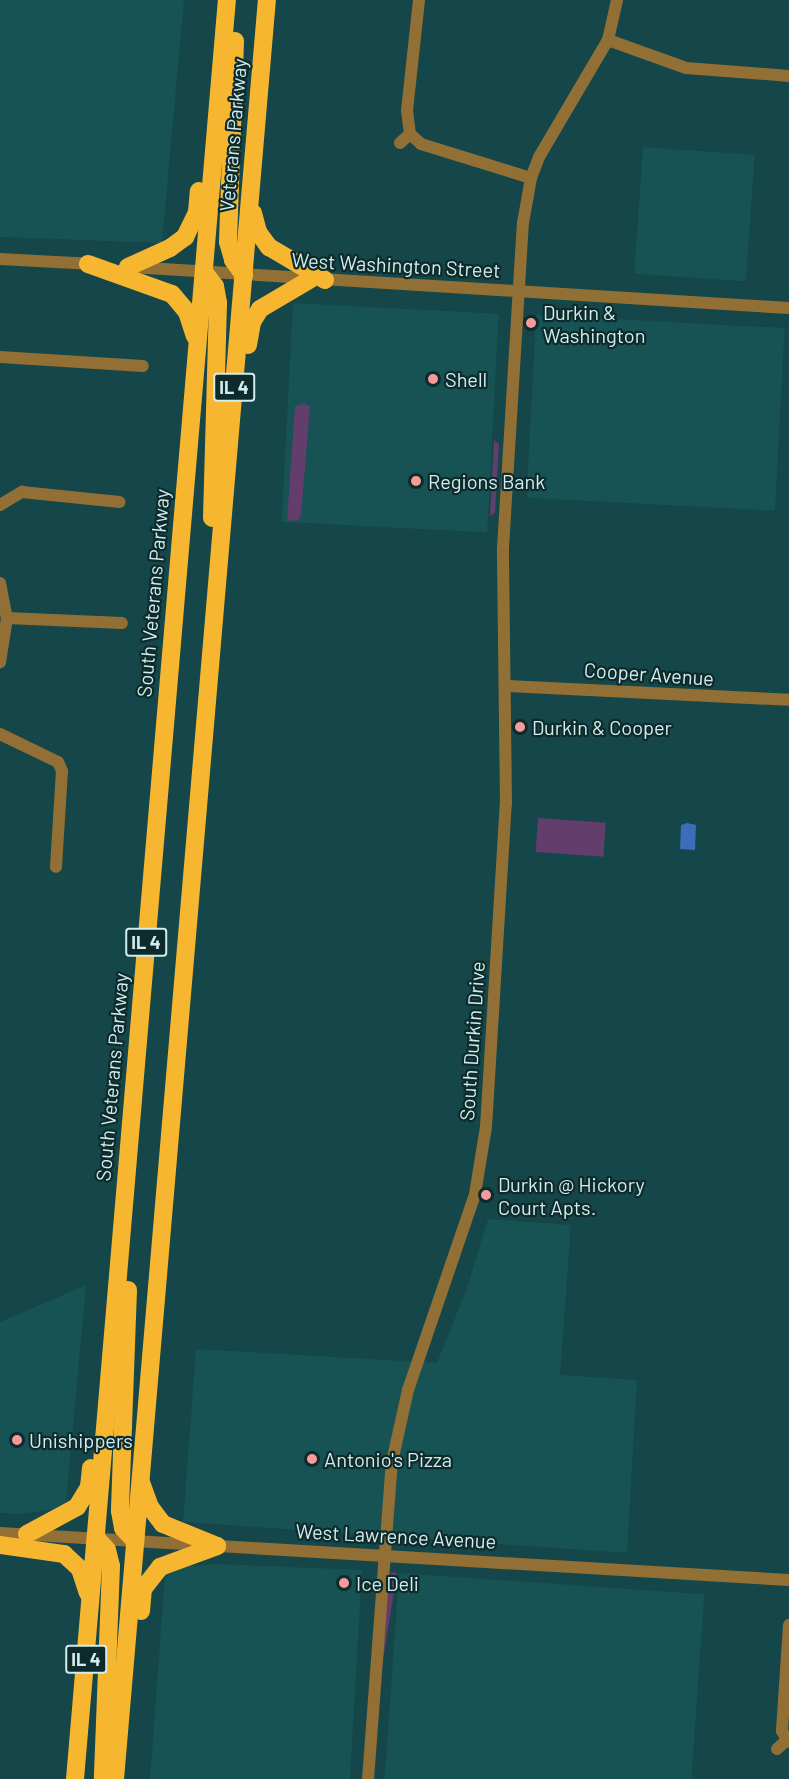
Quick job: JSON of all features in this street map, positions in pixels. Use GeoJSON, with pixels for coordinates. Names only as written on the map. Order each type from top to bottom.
{"type":"FeatureCollection","features":[{"type":"Feature","properties":{"kind":"highway","name":"Veterans Parkway"},"geometry":{"type":"LineString","coordinates":[[204,272],[227,0]]}},
{"type":"Feature","properties":{"kind":"highway"},"geometry":{"type":"LineString","coordinates":[[234,0],[228,242],[233,260],[244,275]]}},
{"type":"Feature","properties":{"kind":"highway","name":"Veterans Parkway"},"geometry":{"type":"LineString","coordinates":[[244,275],[267,0]]}},
{"type":"Feature","properties":{"kind":"highway"},"geometry":{"type":"LineString","coordinates":[[128,267],[170,248],[192,226],[197,212],[208,97],[221,63]]}},
{"type":"Feature","properties":{"kind":"highway"},"geometry":{"type":"LineString","coordinates":[[250,196],[258,232],[269,247],[318,280]]}},
{"type":"Feature","properties":{"kind":"highway"},"geometry":{"type":"LineString","coordinates":[[88,264],[177,298],[187,312],[197,347]]}},
{"type":"Feature","properties":{"kind":"highway"},"geometry":{"type":"LineString","coordinates":[[204,272],[215,286],[218,303],[211,541],[212,648]]}},
{"type":"Feature","properties":{"kind":"highway","name":"South Veterans Parkway"},"geometry":{"type":"LineString","coordinates":[[75,1779],[204,272]]}},
{"type":"Feature","properties":{"kind":"highway","name":"IL 4"},"geometry":{"type":"LineString","coordinates":[[115,1779],[244,275]]}},
{"type":"Feature","properties":{"kind":"highway"},"geometry":{"type":"LineString","coordinates":[[225,500],[238,458],[252,322],[263,306],[318,280]]}},
{"type":"Feature","properties":{"kind":"highway"},"geometry":{"type":"LineString","coordinates":[[124,1196],[130,1247],[120,1511],[123,1528],[135,1541]]}},
{"type":"Feature","properties":{"kind":"highway"},"geometry":{"type":"LineString","coordinates":[[27,1534],[77,1507],[88,1487],[101,1339],[114,1321]]}},
{"type":"Feature","properties":{"kind":"highway"},"geometry":{"type":"LineString","coordinates":[[140,1480],[150,1507],[163,1524],[218,1546]]}},
{"type":"Feature","properties":{"kind":"highway"},"geometry":{"type":"LineString","coordinates":[[96,1538],[107,1550],[111,1566],[103,1779]]}},
{"type":"Feature","properties":{"kind":"highway"},"geometry":{"type":"LineString","coordinates":[[0,1545],[64,1554],[80,1569],[90,1600]]}},
{"type":"Feature","properties":{"kind":"highway"},"geometry":{"type":"LineString","coordinates":[[115,1779],[127,1759],[143,1589],[149,1578],[165,1563],[218,1546]]}},
{"type":"Feature","properties":{"kind":"street"},"geometry":{"type":"LineString","coordinates":[[419,0],[407,110],[410,134],[421,144],[531,178]]}},
{"type":"Feature","properties":{"kind":"street","name":"South Durkin Drive"},"geometry":{"type":"LineString","coordinates":[[368,1779],[382,1554],[398,1430],[414,1371],[473,1201],[486,1127],[505,815],[506,686],[503,548],[523,223],[531,178],[608,40],[617,0]]}},
{"type":"Feature","properties":{"kind":"street"},"geometry":{"type":"LineString","coordinates":[[608,40],[686,68],[789,76]]}},
{"type":"Feature","properties":{"kind":"street"},"geometry":{"type":"LineString","coordinates":[[400,143],[410,134]]}},
{"type":"Feature","properties":{"kind":"street","name":"West Washington Street"},"geometry":{"type":"LineString","coordinates":[[0,260],[789,308]]}},
{"type":"Feature","properties":{"kind":"street"},"geometry":{"type":"LineString","coordinates":[[0,357],[143,366]]}},
{"type":"Feature","properties":{"kind":"street"},"geometry":{"type":"LineString","coordinates":[[0,505],[22,492],[119,502]]}},
{"type":"Feature","properties":{"kind":"street"},"geometry":{"type":"LineString","coordinates":[[0,583],[7,618],[0,662]]}},
{"type":"Feature","properties":{"kind":"street"},"geometry":{"type":"LineString","coordinates":[[7,618],[122,623]]}},
{"type":"Feature","properties":{"kind":"street","name":"Cooper Avenue"},"geometry":{"type":"LineString","coordinates":[[506,686],[789,700]]}},
{"type":"Feature","properties":{"kind":"street"},"geometry":{"type":"LineString","coordinates":[[0,734],[58,762],[62,771],[56,867]]}},
{"type":"Feature","properties":{"kind":"street","name":"West Lawrence Avenue"},"geometry":{"type":"LineString","coordinates":[[0,1533],[789,1580]]}},
{"type":"Feature","properties":{"kind":"street"},"geometry":{"type":"LineString","coordinates":[[777,1749],[788,1741],[782,1731],[789,1624]]}},
{"type":"Feature","properties":{"kind":"shaded area"},"geometry":{"type":"Polygon","coordinates":[[[0,0],[184,0],[162,243],[0,237],[0,0]]]}},
{"type":"Feature","properties":{"kind":"shaded area"},"geometry":{"type":"Polygon","coordinates":[[[643,147],[755,155],[746,282],[634,274],[643,147]]]}},
{"type":"Feature","properties":{"kind":"shaded area"},"geometry":{"type":"Polygon","coordinates":[[[293,303],[499,314],[487,532],[282,522],[293,303]]]}},
{"type":"Feature","properties":{"kind":"shaded area"},"geometry":{"type":"Polygon","coordinates":[[[536,315],[785,328],[775,511],[526,498],[536,315]]]}},
{"type":"Feature","properties":{"kind":"shaded area"},"geometry":{"type":"Polygon","coordinates":[[[304,404],[310,406],[301,516],[297,521],[287,520],[295,406],[304,404]]]}},
{"type":"Feature","properties":{"kind":"shaded area"},"geometry":{"type":"Polygon","coordinates":[[[494,440],[499,444],[495,513],[490,516],[494,440]]]}},
{"type":"Feature","properties":{"kind":"shaded area"},"geometry":{"type":"Polygon","coordinates":[[[538,818],[606,823],[603,857],[536,852],[538,818]]]}},
{"type":"Feature","properties":{"kind":"shaded area"},"geometry":{"type":"Polygon","coordinates":[[[488,1219],[571,1225],[560,1375],[637,1380],[627,1553],[183,1522],[196,1349],[437,1363],[467,1288],[488,1219]]]}},
{"type":"Feature","properties":{"kind":"shaded area"},"geometry":{"type":"Polygon","coordinates":[[[86,1285],[66,1502],[53,1509],[22,1514],[0,1513],[0,1322],[86,1285]]]}},
{"type":"Feature","properties":{"kind":"shaded area"},"geometry":{"type":"Polygon","coordinates":[[[217,1564],[362,1570],[350,1779],[150,1779],[165,1575],[188,1566],[217,1564]]]}},
{"type":"Feature","properties":{"kind":"shaded area"},"geometry":{"type":"Polygon","coordinates":[[[391,1572],[397,1573],[378,1695],[372,1694],[391,1572]]]}},
{"type":"Feature","properties":{"kind":"shaded area"},"geometry":{"type":"Polygon","coordinates":[[[399,1573],[704,1594],[691,1779],[385,1778],[399,1573]]]}},
{"type":"Feature","properties":{"kind":"water"},"geometry":{"type":"Polygon","coordinates":[[[687,823],[696,825],[695,850],[680,849],[681,825],[687,823]]]}},
{"type":"Feature","properties":{"kind":"place","name":"Durkin & Washington"},"geometry":{"type":"Point","coordinates":[531,323]}},
{"type":"Feature","properties":{"kind":"place","name":"Shell"},"geometry":{"type":"Point","coordinates":[433,379]}},
{"type":"Feature","properties":{"kind":"place","name":"Regions Bank"},"geometry":{"type":"Point","coordinates":[416,481]}},
{"type":"Feature","properties":{"kind":"place","name":"Durkin & Cooper"},"geometry":{"type":"Point","coordinates":[520,727]}},
{"type":"Feature","properties":{"kind":"place","name":"Durkin @ Hickory Court Apts."},"geometry":{"type":"Point","coordinates":[486,1195]}},
{"type":"Feature","properties":{"kind":"place","name":"Unishippers"},"geometry":{"type":"Point","coordinates":[17,1440]}},
{"type":"Feature","properties":{"kind":"place","name":"Antonio's Pizza"},"geometry":{"type":"Point","coordinates":[312,1459]}},
{"type":"Feature","properties":{"kind":"place","name":"Ice Deli"},"geometry":{"type":"Point","coordinates":[344,1583]}}]}
